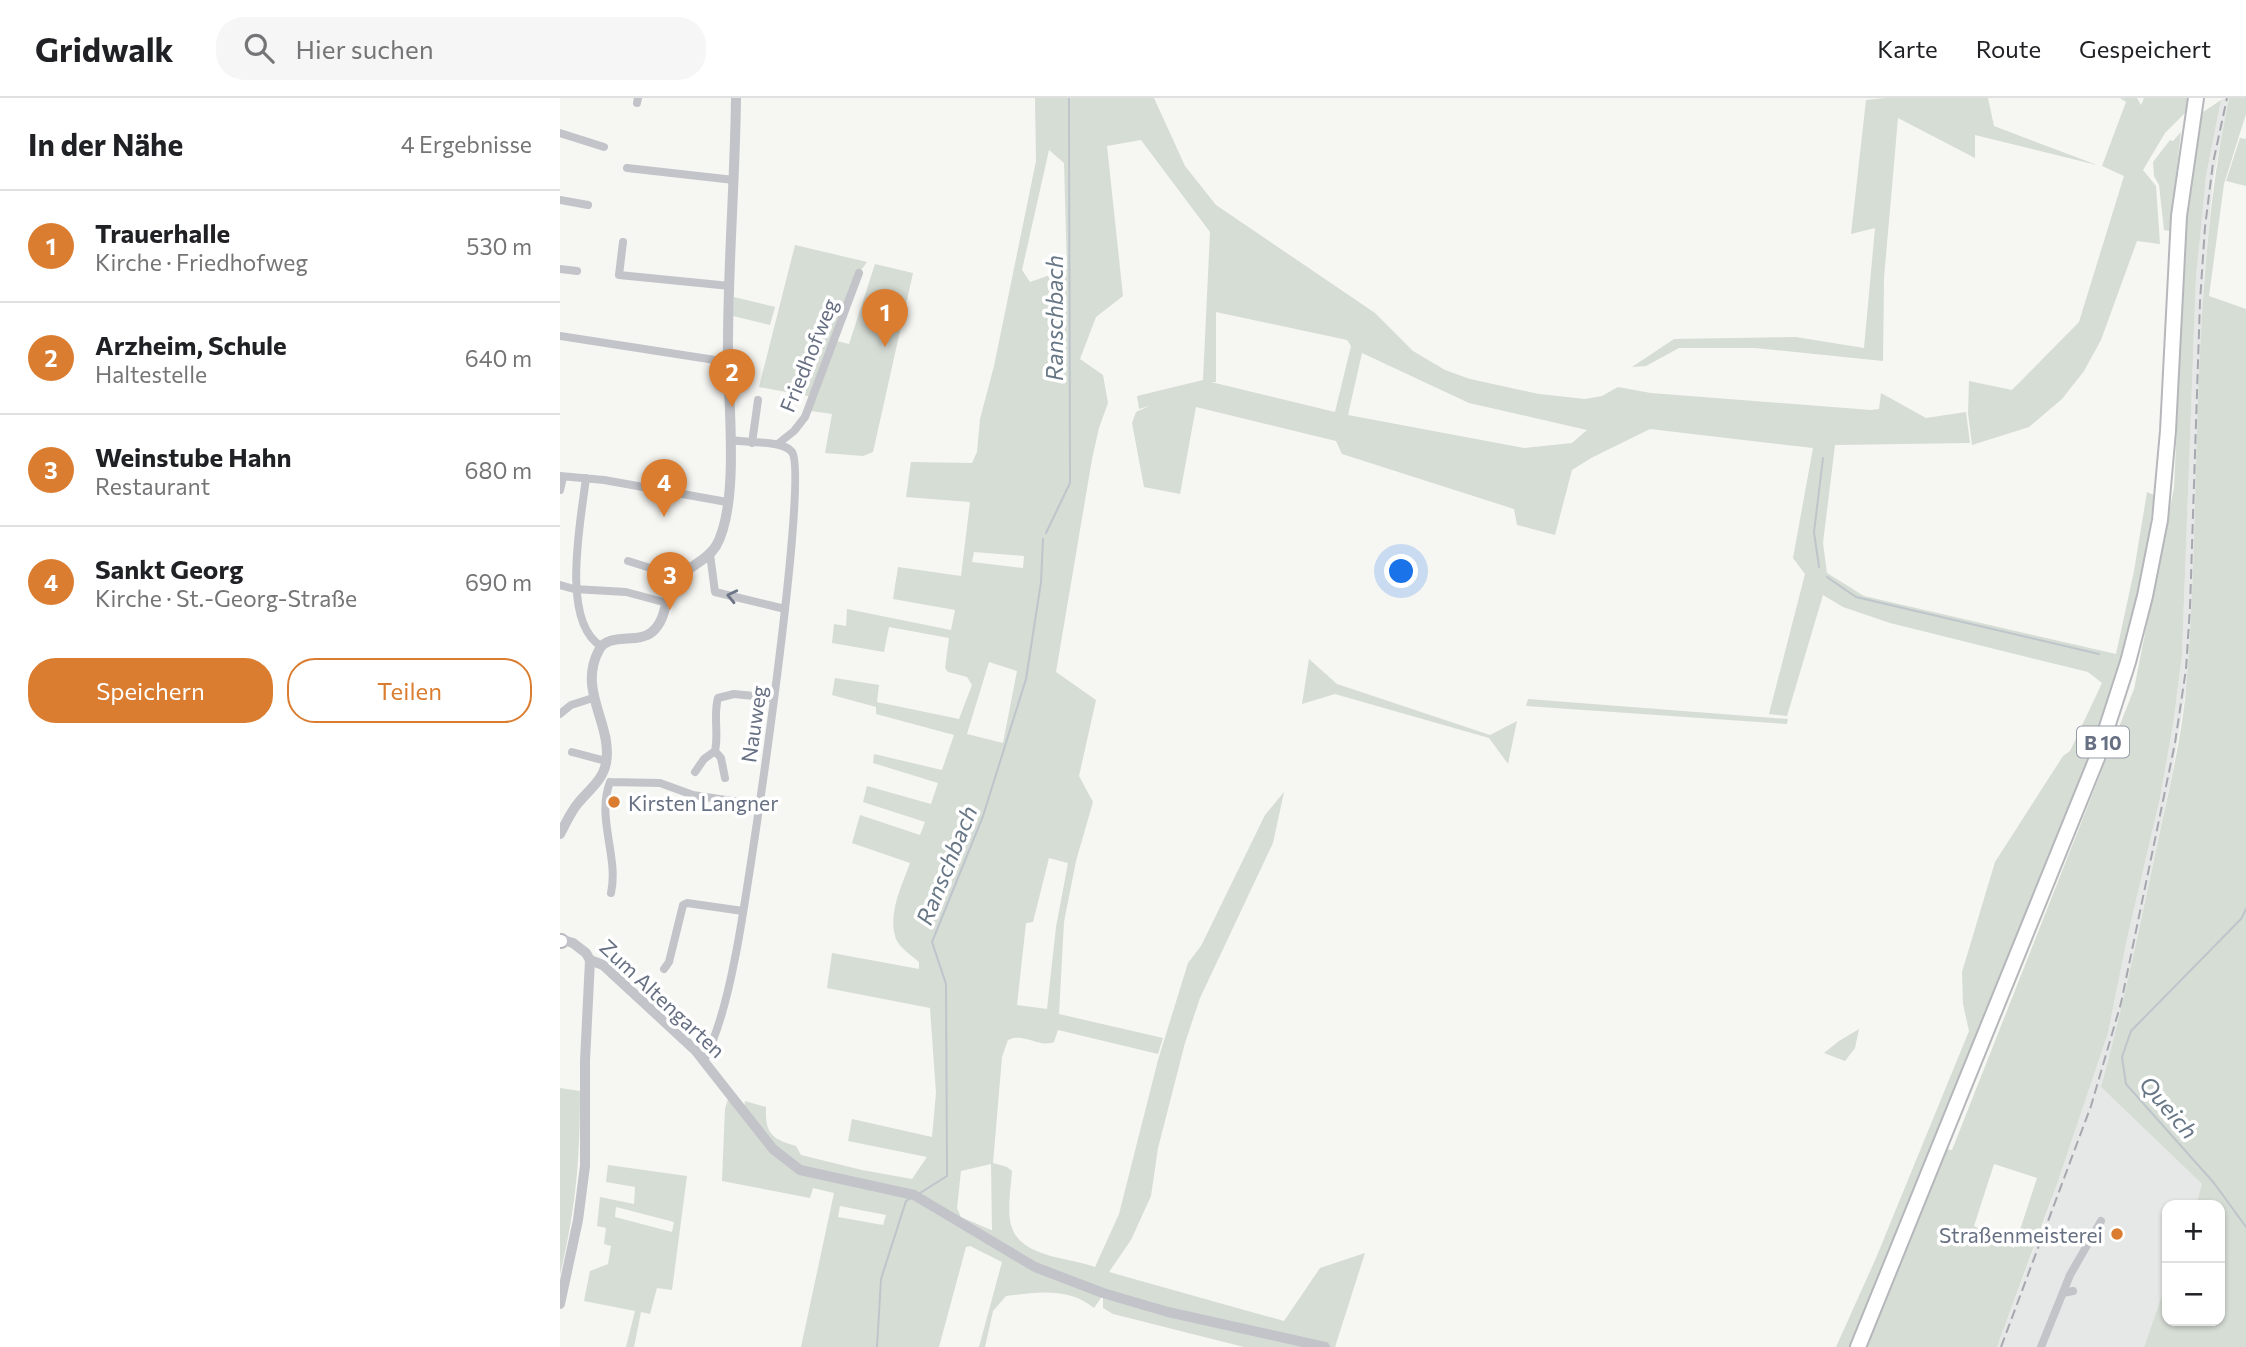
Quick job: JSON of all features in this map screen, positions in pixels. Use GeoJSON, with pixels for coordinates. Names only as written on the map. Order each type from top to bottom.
{"type":"FeatureCollection","features":[{"type":"Feature","properties":{"kind":"highway","name":"B 10"},"geometry":{"type":"LineString","coordinates":[[1858,1347],[2087,783],[2129,662],[2152,566],[2164,483],[2179,216],[2196,98]]}},
{"type":"Feature","properties":{"kind":"street"},"geometry":{"type":"LineString","coordinates":[[611,893],[605,803],[605,736],[593,698],[596,658],[601,646],[606,643],[651,633],[659,622],[674,583],[710,554],[720,538],[727,502],[731,440],[728,362],[736,98]]}},
{"type":"Feature","properties":{"kind":"street"},"geometry":{"type":"LineString","coordinates":[[560,133],[604,147]]}},
{"type":"Feature","properties":{"kind":"street"},"geometry":{"type":"LineString","coordinates":[[627,167],[734,180]]}},
{"type":"Feature","properties":{"kind":"street"},"geometry":{"type":"LineString","coordinates":[[560,200],[588,205]]}},
{"type":"Feature","properties":{"kind":"street"},"geometry":{"type":"LineString","coordinates":[[623,242],[619,275],[730,286]]}},
{"type":"Feature","properties":{"kind":"street"},"geometry":{"type":"LineString","coordinates":[[560,269],[577,271]]}},
{"type":"Feature","properties":{"kind":"street","name":"Friedhofweg"},"geometry":{"type":"LineString","coordinates":[[779,443],[794,431],[805,417],[859,273]]}},
{"type":"Feature","properties":{"kind":"street"},"geometry":{"type":"LineString","coordinates":[[560,336],[728,362]]}},
{"type":"Feature","properties":{"kind":"street"},"geometry":{"type":"LineString","coordinates":[[752,443],[758,400]]}},
{"type":"Feature","properties":{"kind":"street"},"geometry":{"type":"LineString","coordinates":[[731,440],[779,443]]}},
{"type":"Feature","properties":{"kind":"street","name":"Nauweg"},"geometry":{"type":"LineString","coordinates":[[704,1060],[731,977],[743,911],[785,609],[795,460],[793,454],[779,443]]}},
{"type":"Feature","properties":{"kind":"street"},"geometry":{"type":"LineString","coordinates":[[560,490],[562,477],[586,478],[727,502]]}},
{"type":"Feature","properties":{"kind":"street"},"geometry":{"type":"LineString","coordinates":[[586,478],[574,589],[586,631],[594,642],[601,646]]}},
{"type":"Feature","properties":{"kind":"street"},"geometry":{"type":"LineString","coordinates":[[710,554],[715,592],[785,609]]}},
{"type":"Feature","properties":{"kind":"street"},"geometry":{"type":"LineString","coordinates":[[628,561],[679,577]]}},
{"type":"Feature","properties":{"kind":"street"},"geometry":{"type":"LineString","coordinates":[[560,586],[626,592],[667,603]]}},
{"type":"Feature","properties":{"kind":"street"},"geometry":{"type":"LineString","coordinates":[[695,772],[704,759],[715,751],[718,740],[718,698],[734,694],[774,698]]}},
{"type":"Feature","properties":{"kind":"street"},"geometry":{"type":"LineString","coordinates":[[560,714],[571,705],[593,698]]}},
{"type":"Feature","properties":{"kind":"street"},"geometry":{"type":"LineString","coordinates":[[715,751],[721,758],[725,778]]}},
{"type":"Feature","properties":{"kind":"street"},"geometry":{"type":"LineString","coordinates":[[572,752],[606,761]]}},
{"type":"Feature","properties":{"kind":"street"},"geometry":{"type":"LineString","coordinates":[[560,834],[575,808],[606,778],[660,783],[693,794],[759,804]]}},
{"type":"Feature","properties":{"kind":"street"},"geometry":{"type":"LineString","coordinates":[[664,969],[669,962],[682,905],[687,903],[743,911]]}},
{"type":"Feature","properties":{"kind":"street","name":"Zum Altengarten"},"geometry":{"type":"LineString","coordinates":[[560,940],[573,943],[586,953],[590,960],[608,968],[704,1060],[773,1149],[795,1167],[811,1174],[916,1196],[1017,1257],[1059,1277],[1111,1296],[1168,1312],[1325,1347]]}},
{"type":"Feature","properties":{"kind":"street"},"geometry":{"type":"LineString","coordinates":[[560,1304],[578,1220],[585,1166],[584,1061],[590,960]]}},
{"type":"Feature","properties":{"kind":"street"},"geometry":{"type":"LineString","coordinates":[[2041,1347],[2063,1293],[2101,1221]]}},
{"type":"Feature","properties":{"kind":"street"},"geometry":{"type":"LineString","coordinates":[[2063,1293],[2073,1291]]}},
{"type":"Feature","properties":{"kind":"shaded area"},"geometry":{"type":"Polygon","coordinates":[[[1035,98],[1154,98],[1185,166],[1216,205],[1375,313],[1413,351],[1445,370],[1470,379],[1539,394],[1585,399],[1602,396],[1618,387],[1651,393],[1871,410],[1879,409],[1881,393],[1926,418],[1966,412],[1970,443],[1835,445],[1823,543],[1827,573],[1864,596],[2116,654],[2147,492],[2154,495],[2147,548],[2125,655],[2100,734],[2008,968],[1851,1347],[1836,1347],[1876,1258],[1969,1031],[1963,1004],[1962,972],[1995,862],[2063,756],[2070,751],[2102,683],[2088,672],[1890,623],[1843,607],[1823,595],[1787,716],[1769,714],[1805,574],[1793,558],[1813,448],[1650,429],[1572,470],[1555,535],[1517,525],[1514,509],[1342,454],[1336,441],[1196,407],[1180,494],[1144,487],[1132,423],[1136,412],[1149,406],[1139,409],[1137,396],[1203,380],[1210,232],[1141,140],[1107,146],[1123,296],[1096,317],[1080,359],[1103,375],[1108,403],[1092,459],[1056,672],[1096,700],[1079,776],[1093,802],[1076,861],[1064,922],[1059,1014],[1163,1038],[1158,1054],[1058,1030],[1054,1042],[1042,1043],[1020,1038],[1008,1040],[1002,1057],[993,1163],[1012,1171],[1010,1220],[1016,1236],[1024,1244],[1046,1255],[1095,1267],[1119,1214],[1158,1060],[1188,963],[1201,946],[1265,815],[1284,792],[1273,843],[1200,998],[1185,1043],[1158,1148],[1151,1196],[1131,1240],[1109,1272],[1284,1321],[1320,1268],[1365,1253],[1335,1347],[1244,1347],[1113,1314],[1103,1308],[1103,1295],[1094,1308],[1074,1297],[1040,1293],[1006,1296],[993,1311],[985,1347],[979,1347],[1002,1262],[970,1246],[966,1247],[939,1347],[801,1347],[834,1193],[813,1188],[810,1198],[722,1181],[725,1109],[729,1096],[744,1110],[745,1101],[766,1107],[771,1134],[796,1146],[801,1155],[862,1170],[912,1179],[927,1157],[848,1141],[852,1119],[932,1137],[936,1093],[930,1008],[827,988],[832,953],[919,969],[919,962],[896,939],[893,920],[910,863],[852,843],[860,815],[920,835],[925,822],[863,802],[867,786],[931,804],[938,783],[873,763],[874,754],[942,770],[954,735],[876,714],[876,707],[832,695],[835,678],[879,685],[877,702],[959,719],[972,685],[967,677],[948,672],[945,668],[949,638],[889,627],[884,652],[832,643],[834,624],[846,626],[847,609],[951,630],[955,610],[893,599],[898,567],[961,576],[970,502],[906,497],[911,462],[972,463],[977,452],[980,419],[994,366],[1036,161],[1035,98]],[[1049,150],[1022,270],[1030,282],[1067,269],[1064,163],[1049,150]],[[1216,312],[1216,382],[1211,382],[1335,412],[1351,346],[1347,340],[1216,312]],[[1362,353],[1348,415],[1524,448],[1572,443],[1587,430],[1469,403],[1362,353]],[[974,552],[972,562],[1023,568],[1024,556],[974,552]],[[989,662],[967,734],[1003,743],[1017,671],[989,662]],[[1049,858],[1033,922],[1026,923],[1017,1005],[1047,1009],[1056,927],[1068,863],[1049,858]],[[991,1164],[961,1171],[957,1208],[961,1217],[992,1230],[991,1164]],[[840,1206],[838,1217],[883,1225],[886,1215],[840,1206]]]}},
{"type":"Feature","properties":{"kind":"shaded area"},"geometry":{"type":"Polygon","coordinates":[[[1988,98],[1994,126],[2097,165],[1975,135],[1975,158],[1898,118],[1884,278],[1883,361],[1755,348],[1679,348],[1646,366],[1632,367],[1674,339],[1796,337],[1864,348],[1875,228],[1851,234],[1866,100],[1988,98]]]}},
{"type":"Feature","properties":{"kind":"shaded area"},"geometry":{"type":"Polygon","coordinates":[[[2120,98],[2137,98],[2141,105],[2144,98],[2189,98],[2186,112],[2165,133],[2143,170],[2156,186],[2160,244],[2137,241],[2101,340],[2084,371],[2062,399],[2029,427],[1972,445],[1968,413],[1969,381],[2012,390],[2079,322],[2124,176],[2102,166],[2126,102],[2120,98]]]}},
{"type":"Feature","properties":{"kind":"shaded area"},"geometry":{"type":"Polygon","coordinates":[[[2229,98],[2213,181],[2204,280],[2187,682],[2172,774],[2120,1017],[2101,1087],[2202,1184],[2197,1200],[2162,1200],[2162,1295],[2144,1347],[1997,1347],[2045,1219],[2108,1033],[2160,798],[2182,655],[2200,227],[2206,176],[2221,100],[2229,98]]]}},
{"type":"Feature","properties":{"kind":"shaded area"},"geometry":{"type":"Polygon","coordinates":[[[2229,98],[2246,98],[2246,114],[2224,184],[2209,296],[2246,309],[2246,1347],[2144,1347],[2162,1295],[2162,1326],[2225,1326],[2225,1200],[2197,1200],[2202,1184],[2101,1087],[2137,939],[2185,699],[2202,315],[2216,170],[2229,98]]]}},
{"type":"Feature","properties":{"kind":"shaded area"},"geometry":{"type":"Polygon","coordinates":[[[2221,100],[2206,176],[2196,276],[2182,655],[2160,798],[2108,1033],[2057,1184],[1997,1347],[1864,1347],[1944,1149],[1952,1150],[2134,689],[2174,488],[2188,193],[2203,112],[2221,100]],[[1994,1164],[1974,1226],[2014,1248],[2037,1178],[1994,1164]]]}},
{"type":"Feature","properties":{"kind":"shaded area"},"geometry":{"type":"Polygon","coordinates":[[[2181,132],[2170,231],[2164,230],[2159,185],[2154,176],[2153,162],[2170,140],[2173,141],[2181,132]]]}},
{"type":"Feature","properties":{"kind":"shaded area"},"geometry":{"type":"Polygon","coordinates":[[[2240,138],[2246,139],[2246,186],[2226,181],[2240,138]]]}},
{"type":"Feature","properties":{"kind":"shaded area"},"geometry":{"type":"Polygon","coordinates":[[[795,245],[867,262],[859,273],[813,397],[759,387],[795,245]]]}},
{"type":"Feature","properties":{"kind":"shaded area"},"geometry":{"type":"Polygon","coordinates":[[[875,264],[913,273],[873,452],[863,456],[825,453],[832,414],[811,411],[837,341],[849,344],[875,264]]]}},
{"type":"Feature","properties":{"kind":"shaded area"},"geometry":{"type":"Polygon","coordinates":[[[734,297],[775,307],[770,325],[733,316],[734,297]]]}},
{"type":"Feature","properties":{"kind":"shaded area"},"geometry":{"type":"Polygon","coordinates":[[[1309,659],[1337,684],[1490,735],[1517,721],[1508,764],[1489,738],[1335,694],[1302,704],[1309,659]]]}},
{"type":"Feature","properties":{"kind":"shaded area"},"geometry":{"type":"Polygon","coordinates":[[[1528,699],[1788,719],[1787,724],[1526,706],[1528,699]]]}},
{"type":"Feature","properties":{"kind":"shaded area"},"geometry":{"type":"Polygon","coordinates":[[[1859,1029],[1855,1048],[1845,1061],[1824,1053],[1839,1041],[1859,1029]]]}},
{"type":"Feature","properties":{"kind":"shaded area"},"geometry":{"type":"Polygon","coordinates":[[[560,1088],[580,1091],[576,1183],[560,1275],[560,1088]]]}},
{"type":"Feature","properties":{"kind":"shaded area"},"geometry":{"type":"Polygon","coordinates":[[[608,1165],[687,1176],[672,1290],[657,1288],[650,1314],[641,1312],[634,1347],[626,1347],[635,1311],[584,1301],[590,1271],[608,1264],[611,1246],[604,1244],[606,1228],[597,1226],[600,1197],[634,1204],[635,1187],[606,1182],[608,1165]],[[616,1207],[615,1217],[672,1232],[674,1222],[616,1207]]]}},
{"type":"Feature","properties":{"kind":"waterway","name":"Ranschbach"},"geometry":{"type":"LineString","coordinates":[[1046,533],[1070,483],[1069,98]]}},
{"type":"Feature","properties":{"kind":"waterway"},"geometry":{"type":"LineString","coordinates":[[1819,567],[1814,532],[1823,458]]}},
{"type":"Feature","properties":{"kind":"waterway","name":"Ranschbach"},"geometry":{"type":"LineString","coordinates":[[920,1193],[947,1176],[946,984],[932,942],[983,816],[1026,679],[1041,582],[1043,539]]}},
{"type":"Feature","properties":{"kind":"waterway"},"geometry":{"type":"LineString","coordinates":[[1827,577],[1856,597],[2099,654]]}},
{"type":"Feature","properties":{"kind":"waterway","name":"Queich"},"geometry":{"type":"LineString","coordinates":[[2246,909],[2241,919],[2131,1031],[2122,1057],[2126,1084],[2214,1183],[2246,1227]]}},
{"type":"Feature","properties":{"kind":"waterway","name":"Ranschbach"},"geometry":{"type":"LineString","coordinates":[[877,1347],[881,1279],[906,1201],[909,1199]]}},
{"type":"Feature","properties":{"kind":"railway"},"geometry":{"type":"LineString","coordinates":[[2001,1347],[2091,1106],[2121,1003],[2175,743],[2186,669],[2190,607],[2205,227],[2213,163],[2227,98]]}},
{"type":"Feature","properties":{"kind":"place","name":"Trauerhalle"},"geometry":{"type":"Point","coordinates":[885,347]}},
{"type":"Feature","properties":{"kind":"place","name":"Arzheim, Schule"},"geometry":{"type":"Point","coordinates":[732,407]}},
{"type":"Feature","properties":{"kind":"place","name":"Sankt Georg"},"geometry":{"type":"Point","coordinates":[664,517]}},
{"type":"Feature","properties":{"kind":"place","name":"Weinstube Hahn"},"geometry":{"type":"Point","coordinates":[670,610]}},
{"type":"Feature","properties":{"kind":"place","name":"Kirsten Langner"},"geometry":{"type":"Point","coordinates":[614,802]}},
{"type":"Feature","properties":{"kind":"place","name":"Straßenmeisterei"},"geometry":{"type":"Point","coordinates":[2117,1234]}}]}
